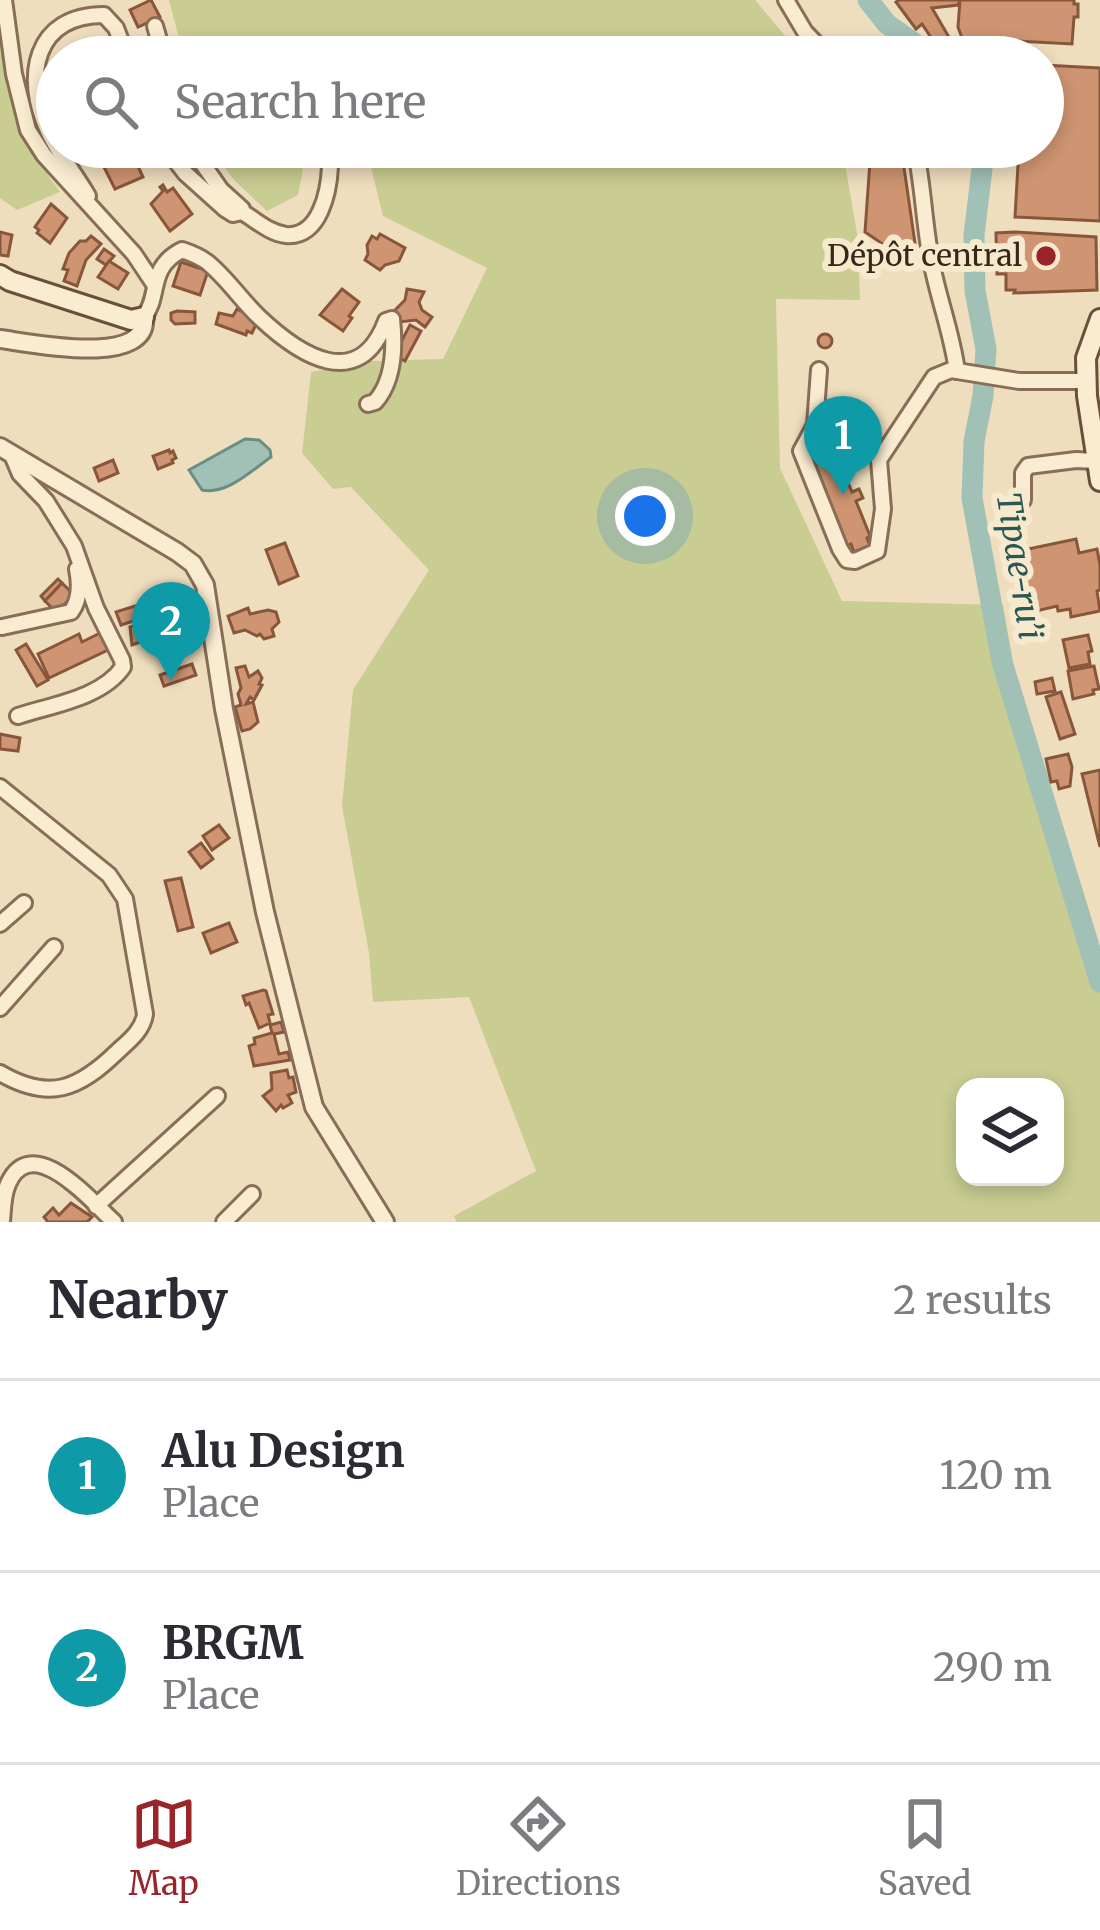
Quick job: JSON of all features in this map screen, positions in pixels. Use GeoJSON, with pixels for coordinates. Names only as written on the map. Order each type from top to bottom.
{"type":"FeatureCollection","features":[{"type":"Feature","properties":{"kind":"main road"},"geometry":{"type":"LineString","coordinates":[[0,275],[131,320],[144,317]]}},
{"type":"Feature","properties":{"kind":"main road"},"geometry":{"type":"LineString","coordinates":[[1098,325],[1086,358],[1086,381],[1100,482]]}},
{"type":"Feature","properties":{"kind":"street"},"geometry":{"type":"LineString","coordinates":[[7,0],[16,82],[28,130],[36,141]]}},
{"type":"Feature","properties":{"kind":"street"},"geometry":{"type":"LineString","coordinates":[[786,0],[809,36]]}},
{"type":"Feature","properties":{"kind":"street"},"geometry":{"type":"LineString","coordinates":[[48,36],[87,16],[108,16],[118,36]]}},
{"type":"Feature","properties":{"kind":"street"},"geometry":{"type":"LineString","coordinates":[[155,26],[158,36]]}},
{"type":"Feature","properties":{"kind":"street"},"geometry":{"type":"LineString","coordinates":[[56,168],[147,270],[154,284]]}},
{"type":"Feature","properties":{"kind":"street"},"geometry":{"type":"LineString","coordinates":[[70,168],[99,216]]}},
{"type":"Feature","properties":{"kind":"street"},"geometry":{"type":"LineString","coordinates":[[181,168],[233,214],[242,212],[288,235],[311,227],[329,187],[329,168]]}},
{"type":"Feature","properties":{"kind":"street"},"geometry":{"type":"LineString","coordinates":[[205,168],[242,212]]}},
{"type":"Feature","properties":{"kind":"street"},"geometry":{"type":"LineString","coordinates":[[920,168],[929,253],[962,372]]}},
{"type":"Feature","properties":{"kind":"street"},"geometry":{"type":"LineString","coordinates":[[0,339],[91,349],[130,343],[145,328],[154,284],[172,255],[182,250],[219,273],[278,333],[328,362],[351,362],[364,355],[392,319],[388,383],[375,402],[368,404]]}},
{"type":"Feature","properties":{"kind":"street"},"geometry":{"type":"LineString","coordinates":[[819,370],[815,424],[801,451],[840,549],[847,560],[855,561],[877,551],[883,450],[934,377],[962,372],[1046,382],[1086,381]]}},
{"type":"Feature","properties":{"kind":"street"},"geometry":{"type":"LineString","coordinates":[[6,451],[74,546],[123,667],[117,676],[82,695],[18,716]]}},
{"type":"Feature","properties":{"kind":"street"},"geometry":{"type":"LineString","coordinates":[[6,451],[177,552],[200,572],[265,912],[314,1107],[385,1222]]}},
{"type":"Feature","properties":{"kind":"street"},"geometry":{"type":"LineString","coordinates":[[1023,500],[1023,473],[1028,466],[1096,461]]}},
{"type":"Feature","properties":{"kind":"street"},"geometry":{"type":"LineString","coordinates":[[2,627],[70,612],[79,593],[74,546]]}},
{"type":"Feature","properties":{"kind":"street"},"geometry":{"type":"LineString","coordinates":[[0,787],[110,875],[125,899],[145,1014],[144,1024],[129,1041],[80,1083],[36,1087],[0,1072]]}},
{"type":"Feature","properties":{"kind":"street"},"geometry":{"type":"LineString","coordinates":[[0,925],[24,903]]}},
{"type":"Feature","properties":{"kind":"street"},"geometry":{"type":"LineString","coordinates":[[0,1008],[54,947]]}},
{"type":"Feature","properties":{"kind":"street"},"geometry":{"type":"LineString","coordinates":[[96,1206],[217,1096]]}},
{"type":"Feature","properties":{"kind":"street"},"geometry":{"type":"LineString","coordinates":[[2,1222],[6,1186],[17,1172],[32,1165],[58,1172],[114,1222]]}},
{"type":"Feature","properties":{"kind":"street"},"geometry":{"type":"LineString","coordinates":[[224,1222],[252,1194]]}},
{"type":"Feature","properties":{"kind":"green space"},"geometry":{"type":"Polygon","coordinates":[[[169,0],[755,0],[785,36],[178,36],[169,0]]]}},
{"type":"Feature","properties":{"kind":"green space"},"geometry":{"type":"Polygon","coordinates":[[[0,42],[21,137],[36,158],[36,168],[43,168],[60,192],[17,210],[0,198],[0,42]]]}},
{"type":"Feature","properties":{"kind":"green space"},"geometry":{"type":"Polygon","coordinates":[[[225,168],[303,168],[298,195],[267,211],[225,168]]]}},
{"type":"Feature","properties":{"kind":"green space"},"geometry":{"type":"Polygon","coordinates":[[[371,168],[846,168],[858,239],[860,300],[776,299],[780,468],[842,601],[1003,605],[1026,734],[1100,952],[1100,1222],[457,1222],[454,1216],[536,1171],[469,997],[373,1002],[369,953],[342,806],[353,690],[429,570],[351,487],[333,489],[302,453],[311,372],[369,361],[443,359],[487,268],[383,216],[371,168]]]}},
{"type":"Feature","properties":{"kind":"water"},"geometry":{"type":"Polygon","coordinates":[[[245,439],[259,440],[271,457],[230,485],[202,490],[189,470],[245,439]]]}},
{"type":"Feature","properties":{"kind":"building"},"geometry":{"type":"Polygon","coordinates":[[[151,0],[160,17],[138,27],[130,10],[151,0]]]}},
{"type":"Feature","properties":{"kind":"building"},"geometry":{"type":"Polygon","coordinates":[[[960,0],[958,5],[932,8],[948,36],[930,36],[922,24],[916,29],[896,2],[960,0]]]}},
{"type":"Feature","properties":{"kind":"building"},"geometry":{"type":"Polygon","coordinates":[[[960,0],[1074,0],[1078,4],[1072,44],[1064,44],[1064,36],[961,36],[960,0]]]}},
{"type":"Feature","properties":{"kind":"building"},"geometry":{"type":"Polygon","coordinates":[[[1064,66],[1100,68],[1100,221],[1015,217],[1018,168],[1064,168],[1064,66]]]}},
{"type":"Feature","properties":{"kind":"building"},"geometry":{"type":"Polygon","coordinates":[[[104,168],[139,168],[143,177],[115,189],[104,168]]]}},
{"type":"Feature","properties":{"kind":"building"},"geometry":{"type":"Polygon","coordinates":[[[870,168],[904,168],[915,243],[887,247],[865,232],[870,168]]]}},
{"type":"Feature","properties":{"kind":"building"},"geometry":{"type":"Polygon","coordinates":[[[163,185],[167,192],[173,188],[192,214],[170,231],[151,204],[163,185]]]}},
{"type":"Feature","properties":{"kind":"building"},"geometry":{"type":"Polygon","coordinates":[[[51,204],[67,218],[50,243],[35,227],[51,204]]]}},
{"type":"Feature","properties":{"kind":"building"},"geometry":{"type":"Polygon","coordinates":[[[0,232],[12,235],[8,256],[0,255],[0,232]]]}},
{"type":"Feature","properties":{"kind":"building","name":"Dépôt central"},"geometry":{"type":"Polygon","coordinates":[[[996,233],[1096,237],[1097,290],[1006,290],[1006,274],[997,274],[996,233]]]}},
{"type":"Feature","properties":{"kind":"building"},"geometry":{"type":"Polygon","coordinates":[[[380,234],[405,248],[399,261],[380,270],[365,260],[372,236],[377,239],[380,234]]]}},
{"type":"Feature","properties":{"kind":"building"},"geometry":{"type":"Polygon","coordinates":[[[91,236],[101,244],[86,260],[77,286],[64,281],[69,253],[91,236]]]}},
{"type":"Feature","properties":{"kind":"building"},"geometry":{"type":"Polygon","coordinates":[[[104,249],[114,256],[106,265],[97,259],[104,249]]]}},
{"type":"Feature","properties":{"kind":"building"},"geometry":{"type":"Polygon","coordinates":[[[109,261],[128,273],[118,289],[98,277],[109,261]]]}},
{"type":"Feature","properties":{"kind":"building"},"geometry":{"type":"Polygon","coordinates":[[[181,262],[208,271],[200,295],[173,286],[181,262]]]}},
{"type":"Feature","properties":{"kind":"building"},"geometry":{"type":"Polygon","coordinates":[[[342,289],[359,302],[343,331],[320,315],[342,289]]]}},
{"type":"Feature","properties":{"kind":"building"},"geometry":{"type":"Polygon","coordinates":[[[407,289],[424,292],[419,302],[432,317],[425,327],[416,320],[399,322],[394,311],[405,300],[407,289]]]}},
{"type":"Feature","properties":{"kind":"building"},"geometry":{"type":"Polygon","coordinates":[[[237,309],[258,320],[252,333],[216,324],[219,313],[233,316],[237,309]]]}},
{"type":"Feature","properties":{"kind":"building"},"geometry":{"type":"Polygon","coordinates":[[[195,312],[195,323],[175,324],[171,313],[195,312]]]}},
{"type":"Feature","properties":{"kind":"building"},"geometry":{"type":"Polygon","coordinates":[[[410,325],[421,331],[405,361],[394,355],[410,325]]]}},
{"type":"Feature","properties":{"kind":"building"},"geometry":{"type":"Polygon","coordinates":[[[825,334],[832,341],[825,348],[818,341],[825,334]]]}},
{"type":"Feature","properties":{"kind":"building"},"geometry":{"type":"Polygon","coordinates":[[[830,441],[852,492],[859,489],[863,498],[856,501],[870,546],[854,552],[851,544],[847,546],[807,451],[830,441]]]}},
{"type":"Feature","properties":{"kind":"building"},"geometry":{"type":"Polygon","coordinates":[[[169,450],[176,458],[158,469],[153,456],[169,450]]]}},
{"type":"Feature","properties":{"kind":"building"},"geometry":{"type":"Polygon","coordinates":[[[113,460],[118,473],[99,481],[94,468],[113,460]]]}},
{"type":"Feature","properties":{"kind":"building"},"geometry":{"type":"Polygon","coordinates":[[[1076,539],[1079,553],[1097,549],[1100,611],[1071,617],[1070,609],[1058,611],[1057,606],[1028,613],[1014,552],[1076,539]]]}},
{"type":"Feature","properties":{"kind":"building"},"geometry":{"type":"Polygon","coordinates":[[[285,543],[298,576],[279,584],[266,550],[285,543]]]}},
{"type":"Feature","properties":{"kind":"building"},"geometry":{"type":"Polygon","coordinates":[[[58,579],[62,583],[45,601],[41,596],[58,579]]]}},
{"type":"Feature","properties":{"kind":"building"},"geometry":{"type":"Polygon","coordinates":[[[62,583],[74,595],[56,612],[45,601],[62,583]]]}},
{"type":"Feature","properties":{"kind":"building"},"geometry":{"type":"Polygon","coordinates":[[[154,600],[161,616],[193,604],[197,618],[132,645],[130,627],[156,618],[154,614],[121,625],[116,612],[154,600]]]}},
{"type":"Feature","properties":{"kind":"building"},"geometry":{"type":"Polygon","coordinates":[[[248,608],[250,614],[276,612],[279,622],[272,629],[274,636],[264,639],[245,630],[234,633],[228,616],[248,608]]]}},
{"type":"Feature","properties":{"kind":"building"},"geometry":{"type":"Polygon","coordinates":[[[102,632],[110,649],[49,678],[38,654],[79,634],[82,642],[102,632]]]}},
{"type":"Feature","properties":{"kind":"building"},"geometry":{"type":"Polygon","coordinates":[[[1088,635],[1090,664],[1069,668],[1063,640],[1088,635]]]}},
{"type":"Feature","properties":{"kind":"building"},"geometry":{"type":"Polygon","coordinates":[[[26,644],[48,680],[37,686],[16,650],[26,644]]]}},
{"type":"Feature","properties":{"kind":"building"},"geometry":{"type":"Polygon","coordinates":[[[192,664],[196,675],[164,686],[160,675],[192,664]]]}},
{"type":"Feature","properties":{"kind":"building"},"geometry":{"type":"Polygon","coordinates":[[[245,666],[249,677],[258,671],[262,685],[246,704],[253,702],[258,722],[242,731],[235,707],[241,705],[236,668],[245,666]]]}},
{"type":"Feature","properties":{"kind":"building"},"geometry":{"type":"Polygon","coordinates":[[[1094,666],[1099,689],[1073,699],[1068,671],[1094,666]]]}},
{"type":"Feature","properties":{"kind":"building"},"geometry":{"type":"Polygon","coordinates":[[[1052,678],[1055,691],[1037,694],[1035,682],[1052,678]]]}},
{"type":"Feature","properties":{"kind":"building"},"geometry":{"type":"Polygon","coordinates":[[[1061,692],[1075,734],[1060,739],[1046,697],[1061,692]]]}},
{"type":"Feature","properties":{"kind":"building"},"geometry":{"type":"Polygon","coordinates":[[[0,734],[20,738],[18,751],[0,749],[0,734]]]}},
{"type":"Feature","properties":{"kind":"building"},"geometry":{"type":"Polygon","coordinates":[[[1068,754],[1070,786],[1059,789],[1057,781],[1051,782],[1046,759],[1068,754]]]}},
{"type":"Feature","properties":{"kind":"building"},"geometry":{"type":"Polygon","coordinates":[[[1100,770],[1100,847],[1082,774],[1100,770]]]}},
{"type":"Feature","properties":{"kind":"building"},"geometry":{"type":"Polygon","coordinates":[[[219,825],[229,838],[212,850],[203,836],[219,825]]]}},
{"type":"Feature","properties":{"kind":"building"},"geometry":{"type":"Polygon","coordinates":[[[201,843],[213,859],[201,868],[189,852],[201,843]]]}},
{"type":"Feature","properties":{"kind":"building"},"geometry":{"type":"Polygon","coordinates":[[[181,878],[193,927],[178,931],[165,881],[181,878]]]}},
{"type":"Feature","properties":{"kind":"building"},"geometry":{"type":"Polygon","coordinates":[[[229,923],[237,942],[211,953],[203,933],[229,923]]]}},
{"type":"Feature","properties":{"kind":"building"},"geometry":{"type":"Polygon","coordinates":[[[263,990],[273,1014],[268,1015],[270,1023],[259,1028],[243,996],[263,990]]]}},
{"type":"Feature","properties":{"kind":"building"},"geometry":{"type":"Polygon","coordinates":[[[281,1022],[284,1032],[274,1034],[279,1054],[288,1052],[290,1060],[254,1066],[249,1046],[255,1044],[254,1038],[272,1033],[270,1025],[281,1022]]]}},
{"type":"Feature","properties":{"kind":"building"},"geometry":{"type":"Polygon","coordinates":[[[287,1070],[296,1092],[288,1095],[292,1103],[276,1111],[263,1096],[272,1089],[271,1073],[287,1070]]]}},
{"type":"Feature","properties":{"kind":"building"},"geometry":{"type":"Polygon","coordinates":[[[71,1203],[92,1217],[87,1222],[48,1222],[44,1217],[53,1208],[59,1215],[71,1203]]]}},
{"type":"Feature","properties":{"kind":"waterway","name":"Tipae-ru’i"},"geometry":{"type":"LineString","coordinates":[[868,0],[904,36]]}},
{"type":"Feature","properties":{"kind":"waterway","name":"Tipae-ru’i"},"geometry":{"type":"LineString","coordinates":[[982,168],[974,235],[975,291],[986,349],[972,498],[1002,662],[1100,982]]}},
{"type":"Feature","properties":{"kind":"place","name":"Dépôt central"},"geometry":{"type":"Point","coordinates":[1046,256]}},
{"type":"Feature","properties":{"kind":"place","name":"Alu Design"},"geometry":{"type":"Point","coordinates":[843,495]}},
{"type":"Feature","properties":{"kind":"place","name":"BRGM"},"geometry":{"type":"Point","coordinates":[171,681]}}]}
